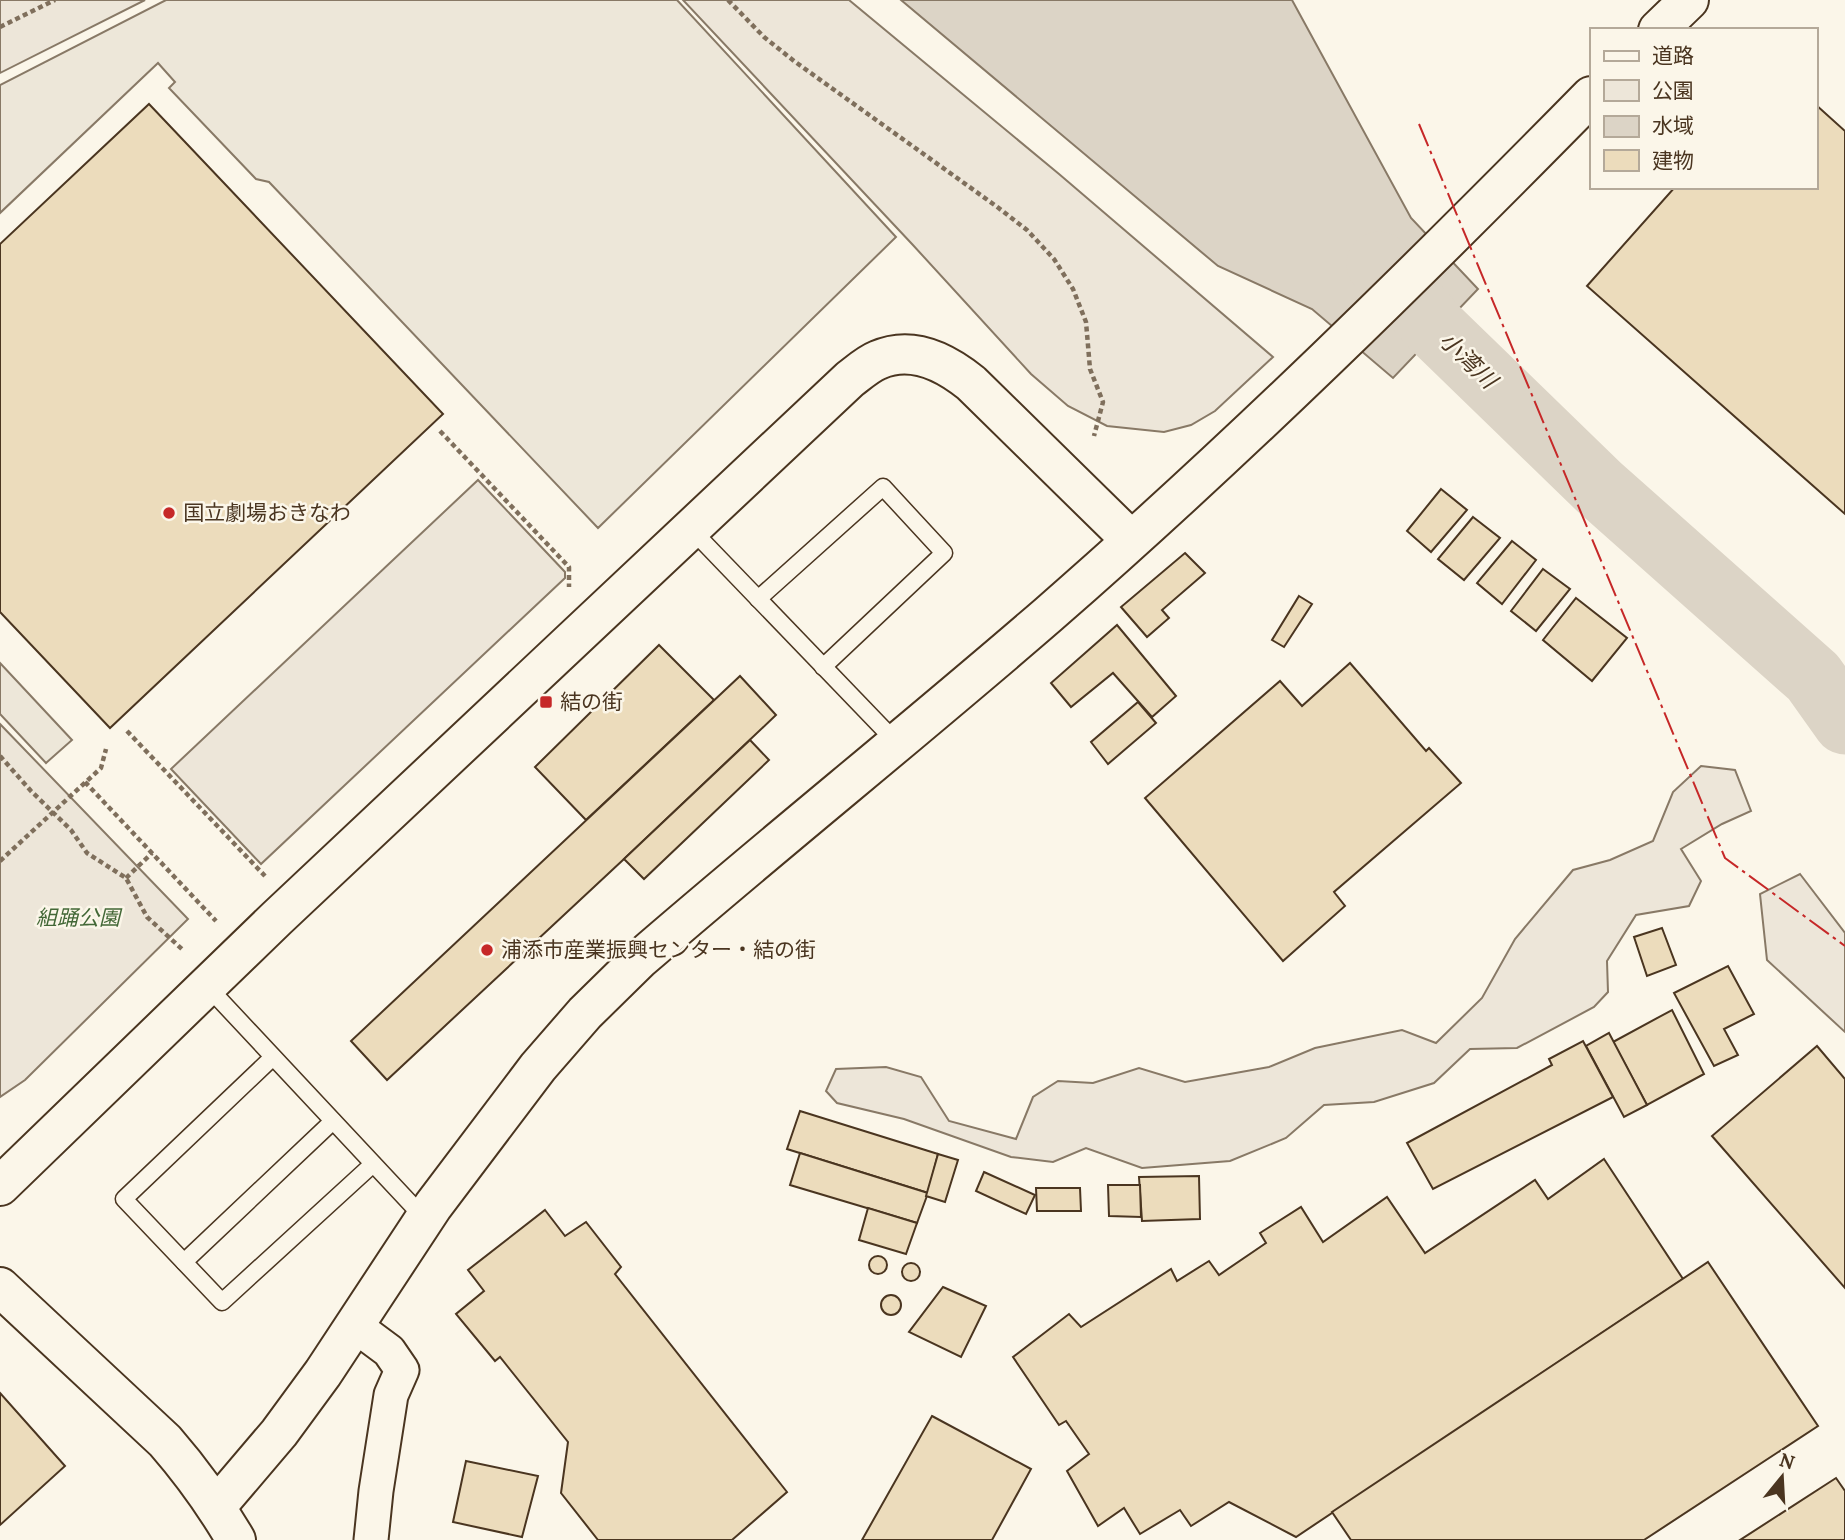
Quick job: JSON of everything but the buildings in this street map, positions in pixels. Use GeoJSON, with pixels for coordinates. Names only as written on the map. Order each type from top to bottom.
{"type":"FeatureCollection","features":[{"type":"Feature","properties":{"kind":"street"},"geometry":{"type":"LineString","coordinates":[[1660,28],[1689,0]]}},
{"type":"Feature","properties":{"kind":"street"},"geometry":{"type":"LineString","coordinates":[[216,1507],[279,1433],[425,1219],[538,1067],[585,1013],[639,960],[1048,614],[1227,454],[1449,239],[1590,97]]}},
{"type":"Feature","properties":{"kind":"street"},"geometry":{"type":"LineString","coordinates":[[0,1186],[690,528],[850,379],[877,360],[897,355],[917,355],[954,370],[971,383],[1131,540]]}},
{"type":"Feature","properties":{"kind":"street"},"geometry":{"type":"LineString","coordinates":[[0,1287],[165,1441],[188,1467],[236,1540]]}},
{"type":"Feature","properties":{"kind":"street"},"geometry":{"type":"LineString","coordinates":[[354,1325],[389,1351],[402,1370],[391,1395],[371,1540]]}},
{"type":"Feature","properties":{"kind":"lane"},"geometry":{"type":"LineString","coordinates":[[758,599],[883,487],[944,553],[823,667]]}},
{"type":"Feature","properties":{"kind":"lane"},"geometry":{"type":"LineString","coordinates":[[690,528],[896,742]]}},
{"type":"Feature","properties":{"kind":"lane"},"geometry":{"type":"LineString","coordinates":[[207,986],[425,1219]]}},
{"type":"Feature","properties":{"kind":"lane"},"geometry":{"type":"LineString","coordinates":[[274,1057],[124,1199],[222,1302],[373,1164]]}},
{"type":"Feature","properties":{"kind":"lane"},"geometry":{"type":"LineString","coordinates":[[184,1262],[333,1121]]}},
{"type":"Feature","properties":{"kind":"path"},"geometry":{"type":"LineString","coordinates":[[0,27],[55,0]]}},
{"type":"Feature","properties":{"kind":"path"},"geometry":{"type":"LineString","coordinates":[[728,0],[764,37],[794,61],[996,206],[1027,230],[1054,259],[1073,289],[1086,322],[1090,369],[1104,402],[1094,436]]}},
{"type":"Feature","properties":{"kind":"path"},"geometry":{"type":"LineString","coordinates":[[440,430],[569,567],[569,587]]}},
{"type":"Feature","properties":{"kind":"path"},"geometry":{"type":"LineString","coordinates":[[127,731],[265,876]]}},
{"type":"Feature","properties":{"kind":"path"},"geometry":{"type":"LineString","coordinates":[[0,870],[0,860],[101,768],[106,749]]}},
{"type":"Feature","properties":{"kind":"path"},"geometry":{"type":"LineString","coordinates":[[0,756],[71,830],[87,853],[126,878],[146,917],[184,951]]}},
{"type":"Feature","properties":{"kind":"path"},"geometry":{"type":"LineString","coordinates":[[85,782],[216,920]]}},
{"type":"Feature","properties":{"kind":"path"},"geometry":{"type":"LineString","coordinates":[[126,878],[152,853]]}},
{"type":"Feature","properties":{"kind":"green space"},"geometry":{"type":"Polygon","coordinates":[[[0,0],[145,0],[0,73],[0,0]]]}},
{"type":"Feature","properties":{"kind":"green space"},"geometry":{"type":"Polygon","coordinates":[[[683,0],[849,0],[1059,174],[1273,357],[1215,411],[1191,425],[1164,432],[1107,426],[1068,406],[1031,374],[683,0]]]}},
{"type":"Feature","properties":{"kind":"green space"},"geometry":{"type":"Polygon","coordinates":[[[478,480],[565,572],[565,578],[261,864],[171,769],[478,480]]]}},
{"type":"Feature","properties":{"kind":"green space","name":"組踊公園"},"geometry":{"type":"Polygon","coordinates":[[[0,724],[188,919],[25,1080],[0,1097],[0,724]]]}},
{"type":"Feature","properties":{"kind":"green space"},"geometry":{"type":"Polygon","coordinates":[[[1701,766],[1735,770],[1751,811],[1722,824],[1681,849],[1701,881],[1689,906],[1636,915],[1607,961],[1608,992],[1594,1007],[1517,1048],[1470,1049],[1434,1083],[1374,1102],[1324,1105],[1286,1138],[1230,1161],[1142,1168],[1086,1148],[1053,1162],[1011,1157],[904,1119],[837,1103],[826,1091],[836,1069],[886,1067],[921,1077],[949,1121],[1016,1139],[1033,1097],[1058,1081],[1093,1083],[1139,1068],[1185,1082],[1269,1067],[1315,1048],[1402,1030],[1436,1043],[1482,998],[1515,939],[1573,870],[1610,860],[1653,841],[1673,792],[1701,766]]]}},
{"type":"Feature","properties":{"kind":"green space"},"geometry":{"type":"Polygon","coordinates":[[[1800,874],[1845,933],[1845,1032],[1767,960],[1760,894],[1800,874]]]}},
{"type":"Feature","properties":{"kind":"shaded area"},"geometry":{"type":"Polygon","coordinates":[[[166,0],[677,0],[896,237],[598,528],[269,182],[256,179],[169,88],[175,82],[158,63],[0,213],[0,85],[166,0]]]}},
{"type":"Feature","properties":{"kind":"shaded area"},"geometry":{"type":"Polygon","coordinates":[[[0,663],[72,740],[46,763],[0,714],[0,663]]]}},
{"type":"Feature","properties":{"kind":"water"},"geometry":{"type":"Polygon","coordinates":[[[901,0],[1292,0],[1411,218],[1478,289],[1393,378],[1312,309],[1218,266],[901,0]]]}},
{"type":"Feature","properties":{"kind":"waterway","name":"小湾川"},"geometry":{"type":"LineString","coordinates":[[1379,264],[1435,328],[1599,487],[1813,677],[1845,722]]}},
{"type":"Feature","properties":{"kind":"power"},"geometry":{"type":"LineString","coordinates":[[1419,124],[1725,858],[1845,946]]}},
{"type":"Feature","properties":{"kind":"place","name":"国立劇場おきなわ"},"geometry":{"type":"Point","coordinates":[169,513]}},
{"type":"Feature","properties":{"kind":"place","name":"結の街"},"geometry":{"type":"Point","coordinates":[546,702]}},
{"type":"Feature","properties":{"kind":"place","name":"浦添市産業振興センター・結の街"},"geometry":{"type":"Point","coordinates":[487,950]}}]}
